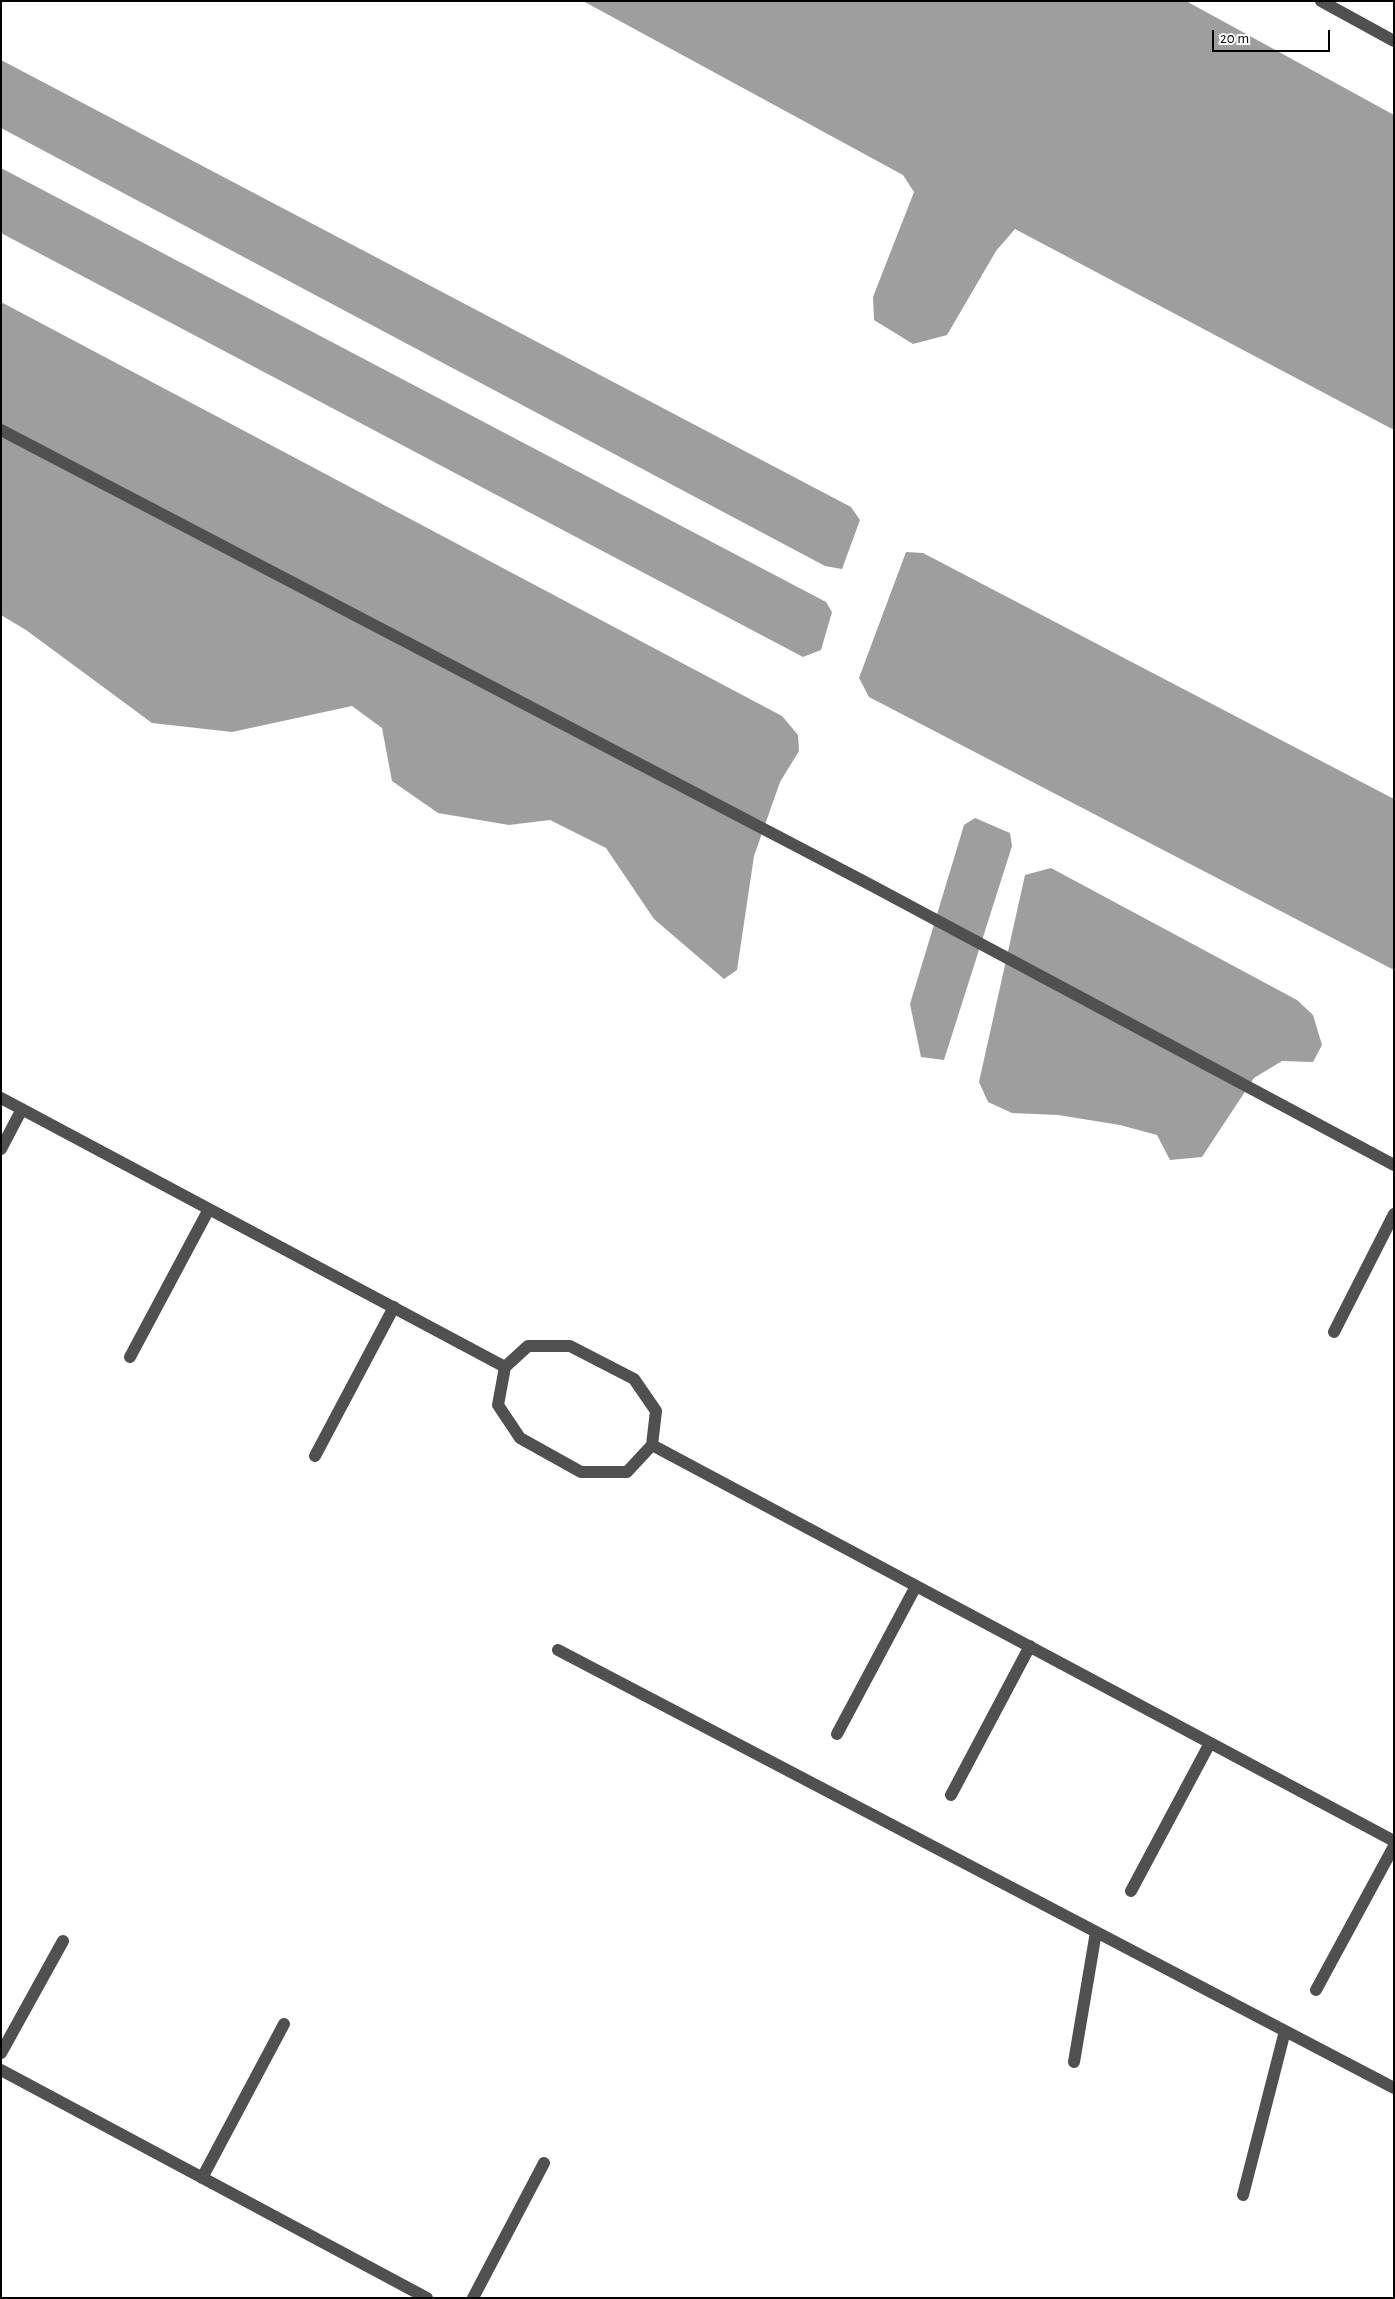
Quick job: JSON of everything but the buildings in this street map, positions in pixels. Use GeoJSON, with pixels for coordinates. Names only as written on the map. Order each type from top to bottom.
{"type":"FeatureCollection","features":[{"type":"Feature","properties":{"kind":"street"},"geometry":{"type":"LineString","coordinates":[[1322,1],[1394,41]]}},
{"type":"Feature","properties":{"kind":"street"},"geometry":{"type":"LineString","coordinates":[[1,430],[858,878],[1394,1165]]}},
{"type":"Feature","properties":{"kind":"street"},"geometry":{"type":"LineString","coordinates":[[1,1098],[505,1367]]}},
{"type":"Feature","properties":{"kind":"street"},"geometry":{"type":"LineString","coordinates":[[1,1148],[22,1109]]}},
{"type":"Feature","properties":{"kind":"street"},"geometry":{"type":"LineString","coordinates":[[130,1357],[209,1209]]}},
{"type":"Feature","properties":{"kind":"street"},"geometry":{"type":"LineString","coordinates":[[1334,1332],[1394,1214]]}},
{"type":"Feature","properties":{"kind":"street"},"geometry":{"type":"LineString","coordinates":[[315,1456],[394,1307]]}},
{"type":"Feature","properties":{"kind":"street"},"geometry":{"type":"LineString","coordinates":[[528,1346],[570,1346],[634,1379],[656,1411],[652,1445],[627,1472],[582,1472],[520,1438],[498,1405],[505,1367],[528,1346]]}},
{"type":"Feature","properties":{"kind":"street"},"geometry":{"type":"LineString","coordinates":[[652,1445],[1394,1840]]}},
{"type":"Feature","properties":{"kind":"street"},"geometry":{"type":"LineString","coordinates":[[837,1734],[916,1586]]}},
{"type":"Feature","properties":{"kind":"street"},"geometry":{"type":"LineString","coordinates":[[951,1795],[1030,1646]]}},
{"type":"Feature","properties":{"kind":"street"},"geometry":{"type":"LineString","coordinates":[[558,1650],[1394,2088]]}},
{"type":"Feature","properties":{"kind":"street"},"geometry":{"type":"LineString","coordinates":[[1131,1891],[1210,1743]]}},
{"type":"Feature","properties":{"kind":"street"},"geometry":{"type":"LineString","coordinates":[[1316,1990],[1394,1846]]}},
{"type":"Feature","properties":{"kind":"street"},"geometry":{"type":"LineString","coordinates":[[1074,2062],[1096,1932]]}},
{"type":"Feature","properties":{"kind":"street"},"geometry":{"type":"LineString","coordinates":[[1,2053],[63,1941]]}},
{"type":"Feature","properties":{"kind":"street"},"geometry":{"type":"LineString","coordinates":[[202,2178],[284,2024]]}},
{"type":"Feature","properties":{"kind":"street"},"geometry":{"type":"LineString","coordinates":[[1243,2195],[1285,2031]]}},
{"type":"Feature","properties":{"kind":"street"},"geometry":{"type":"LineString","coordinates":[[1,2070],[427,2298]]}},
{"type":"Feature","properties":{"kind":"street"},"geometry":{"type":"LineString","coordinates":[[473,2298],[544,2163]]}},
{"type":"Feature","properties":{"kind":"shaded area"},"geometry":{"type":"Polygon","coordinates":[[[583,1],[1186,1],[1394,115],[1394,430],[1015,229],[996,251],[947,335],[913,344],[874,320],[873,297],[914,192],[903,175],[583,1]]]}},
{"type":"Feature","properties":{"kind":"shaded area"},"geometry":{"type":"Polygon","coordinates":[[[1,60],[851,507],[860,520],[842,569],[825,566],[1,128],[1,60]]]}},
{"type":"Feature","properties":{"kind":"shaded area"},"geometry":{"type":"Polygon","coordinates":[[[1,168],[826,602],[832,612],[821,650],[803,657],[1,233],[1,168]]]}},
{"type":"Feature","properties":{"kind":"shaded area"},"geometry":{"type":"Polygon","coordinates":[[[1,302],[782,716],[798,735],[799,751],[780,782],[754,856],[737,970],[724,979],[654,919],[606,848],[550,820],[509,825],[438,813],[392,781],[382,728],[352,706],[232,732],[152,723],[26,630],[1,615],[1,302]]]}},
{"type":"Feature","properties":{"kind":"shaded area"},"geometry":{"type":"Polygon","coordinates":[[[906,552],[923,553],[1394,799],[1394,970],[869,697],[859,678],[906,552]]]}},
{"type":"Feature","properties":{"kind":"shaded area"},"geometry":{"type":"Polygon","coordinates":[[[975,818],[1010,833],[1012,846],[944,1060],[921,1057],[910,1004],[964,825],[975,818]]]}},
{"type":"Feature","properties":{"kind":"shaded area"},"geometry":{"type":"Polygon","coordinates":[[[1051,868],[1297,1000],[1313,1015],[1322,1045],[1313,1062],[1282,1061],[1254,1078],[1202,1157],[1170,1160],[1157,1135],[1120,1125],[1058,1115],[1012,1113],[988,1102],[979,1082],[1025,875],[1051,868]]]}}]}
